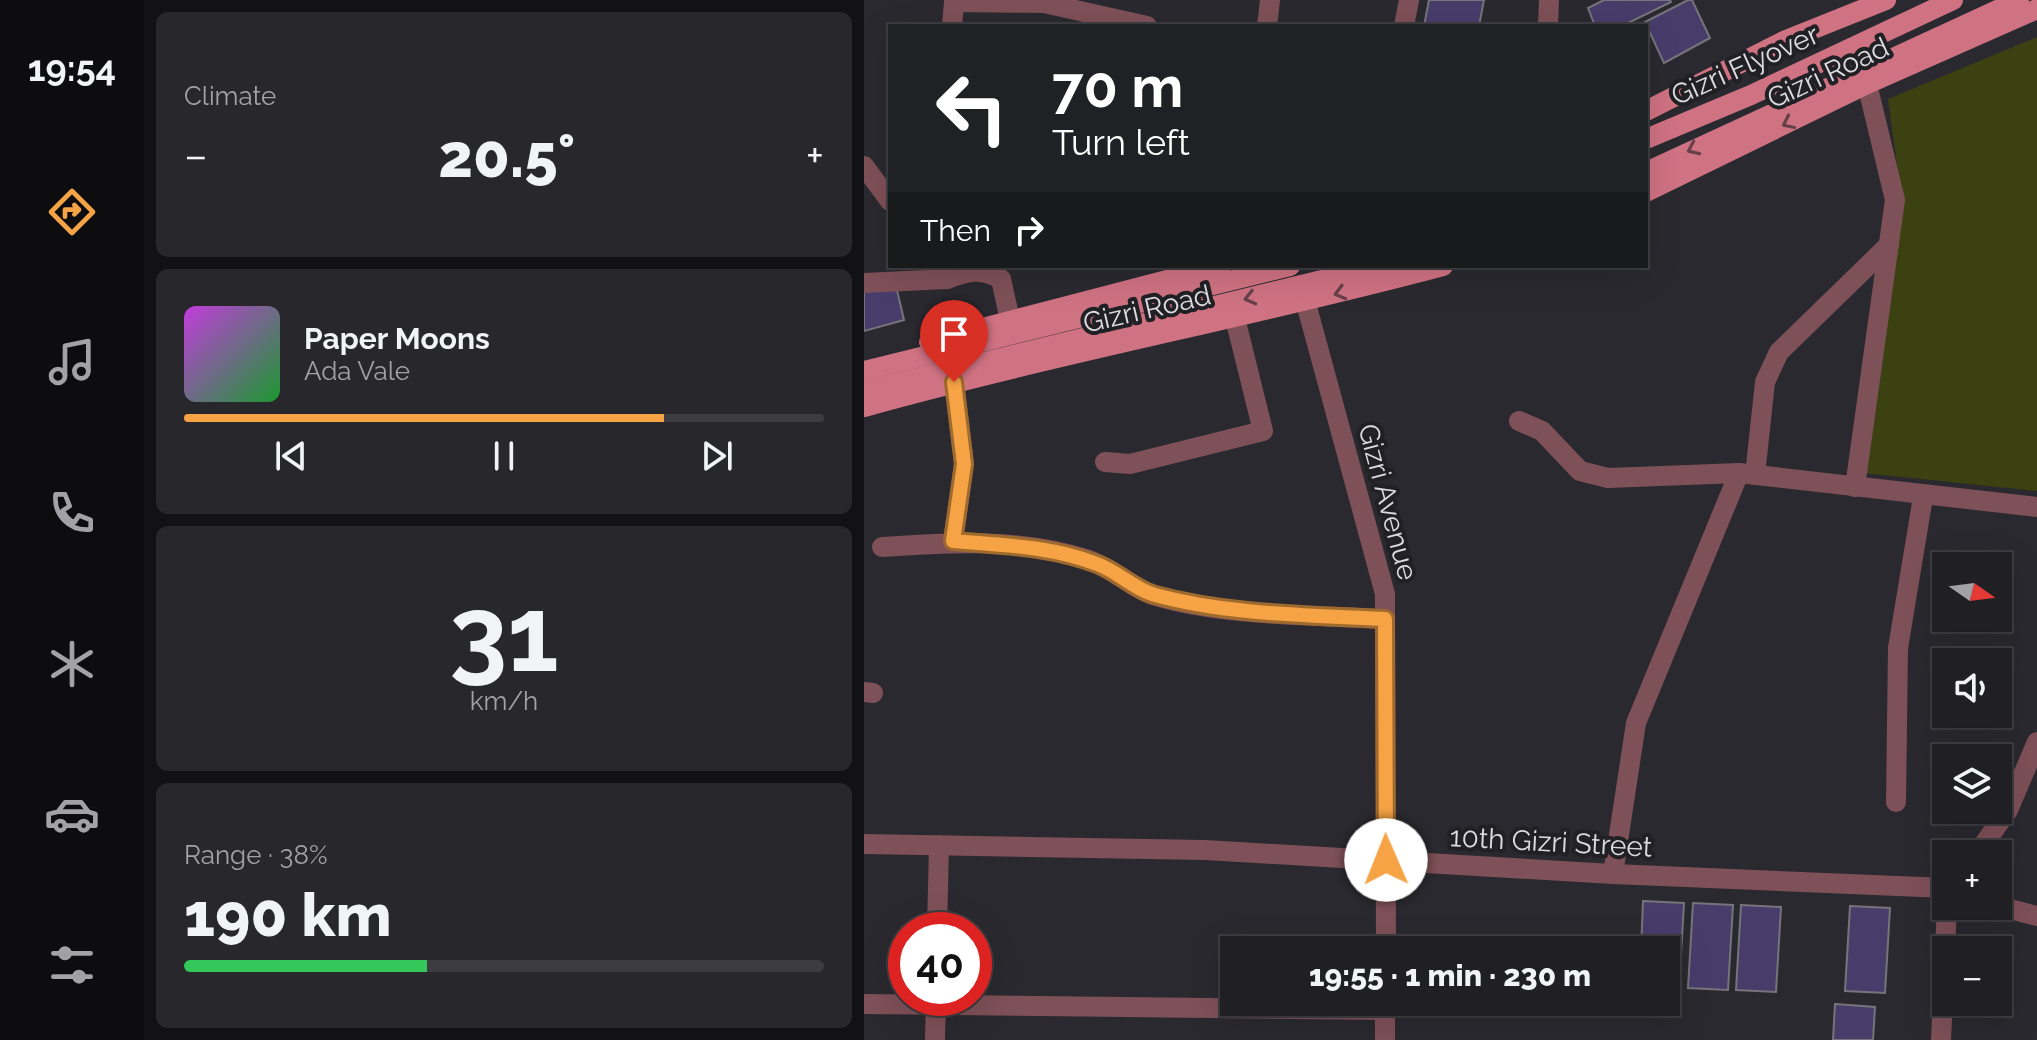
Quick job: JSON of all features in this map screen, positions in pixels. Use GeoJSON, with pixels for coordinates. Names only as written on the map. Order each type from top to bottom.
{"type":"FeatureCollection","features":[{"type":"Feature","properties":{"kind":"main road","name":"Gizri Road"},"geometry":{"type":"LineString","coordinates":[[1648,110],[1786,40],[1886,0]]}},
{"type":"Feature","properties":{"kind":"main road","name":"Gizri Flyover"},"geometry":{"type":"LineString","coordinates":[[1648,138],[1751,95],[1953,0]]}},
{"type":"Feature","properties":{"kind":"main road","name":"Gizri Flyover"},"geometry":{"type":"LineString","coordinates":[[1648,171],[2019,0]]}},
{"type":"Feature","properties":{"kind":"main road","name":"Gizri Road"},"geometry":{"type":"LineString","coordinates":[[1648,191],[1867,84],[2037,9]]}},
{"type":"Feature","properties":{"kind":"main road","name":"Gizri Road"},"geometry":{"type":"LineString","coordinates":[[864,360],[1213,268]]}},
{"type":"Feature","properties":{"kind":"main road"},"geometry":{"type":"LineString","coordinates":[[864,371],[1284,268]]}},
{"type":"Feature","properties":{"kind":"main road"},"geometry":{"type":"LineString","coordinates":[[864,391],[1372,268]]}},
{"type":"Feature","properties":{"kind":"main road","name":"Gizri Road"},"geometry":{"type":"LineString","coordinates":[[864,407],[954,382],[1307,302],[1435,268]]}},
{"type":"Feature","properties":{"kind":"street"},"geometry":{"type":"LineString","coordinates":[[1267,24],[1270,0]]}},
{"type":"Feature","properties":{"kind":"street"},"geometry":{"type":"LineString","coordinates":[[1404,24],[1409,0]]}},
{"type":"Feature","properties":{"kind":"street"},"geometry":{"type":"LineString","coordinates":[[1548,24],[1549,0]]}},
{"type":"Feature","properties":{"kind":"street"},"geometry":{"type":"LineString","coordinates":[[952,24],[954,2],[1015,1],[1044,3],[1138,24]]}},
{"type":"Feature","properties":{"kind":"street"},"geometry":{"type":"LineString","coordinates":[[1855,487],[1895,200],[1867,84]]}},
{"type":"Feature","properties":{"kind":"street"},"geometry":{"type":"LineString","coordinates":[[864,166],[888,198]]}},
{"type":"Feature","properties":{"kind":"street"},"geometry":{"type":"LineString","coordinates":[[1613,874],[1636,723],[1747,474],[1765,382],[1779,352],[1889,245]]}},
{"type":"Feature","properties":{"kind":"street","name":"Gizri Avenue"},"geometry":{"type":"LineString","coordinates":[[1293,268],[1307,302],[1385,594],[1386,936]]}},
{"type":"Feature","properties":{"kind":"street"},"geometry":{"type":"LineString","coordinates":[[864,283],[971,270],[986,271],[1001,279],[1010,320]]}},
{"type":"Feature","properties":{"kind":"street"},"geometry":{"type":"LineString","coordinates":[[1105,462],[1130,464],[1263,431],[1235,318]]}},
{"type":"Feature","properties":{"kind":"street"},"geometry":{"type":"LineString","coordinates":[[953,541],[964,464],[954,382]]}},
{"type":"Feature","properties":{"kind":"street"},"geometry":{"type":"LineString","coordinates":[[1519,421],[1542,431],[1580,471],[1608,478],[1747,474],[1923,497],[2037,507]]}},
{"type":"Feature","properties":{"kind":"street"},"geometry":{"type":"LineString","coordinates":[[1896,802],[1898,648],[1923,497]]}},
{"type":"Feature","properties":{"kind":"street"},"geometry":{"type":"LineString","coordinates":[[882,547],[953,541],[1022,546],[1086,559],[1152,595],[1225,608],[1385,619]]}},
{"type":"Feature","properties":{"kind":"street"},"geometry":{"type":"LineString","coordinates":[[1987,840],[2008,810],[2037,742]]}},
{"type":"Feature","properties":{"kind":"street","name":"10th Gizri Street"},"geometry":{"type":"LineString","coordinates":[[864,844],[1205,850],[1613,874],[1932,887]]}},
{"type":"Feature","properties":{"kind":"street"},"geometry":{"type":"LineString","coordinates":[[937,912],[939,845]]}},
{"type":"Feature","properties":{"kind":"street"},"geometry":{"type":"LineString","coordinates":[[2012,910],[2037,916]]}},
{"type":"Feature","properties":{"kind":"street"},"geometry":{"type":"LineString","coordinates":[[1941,1040],[1946,920]]}},
{"type":"Feature","properties":{"kind":"street"},"geometry":{"type":"LineString","coordinates":[[992,1002],[1220,1004]]}},
{"type":"Feature","properties":{"kind":"street"},"geometry":{"type":"LineString","coordinates":[[864,1004],[888,1003]]}},
{"type":"Feature","properties":{"kind":"street"},"geometry":{"type":"LineString","coordinates":[[935,1040],[936,1016]]}},
{"type":"Feature","properties":{"kind":"street"},"geometry":{"type":"LineString","coordinates":[[1385,1016],[1385,1040]]}},
{"type":"Feature","properties":{"kind":"green space"},"geometry":{"type":"Polygon","coordinates":[[[2037,37],[2037,491],[1863,473],[1903,210],[1888,99],[2037,37]]]}},
{"type":"Feature","properties":{"kind":"building"},"geometry":{"type":"Polygon","coordinates":[[[1429,0],[1484,0],[1479,24],[1424,24],[1429,0]]]}},
{"type":"Feature","properties":{"kind":"building"},"geometry":{"type":"Polygon","coordinates":[[[1604,0],[1671,2],[1626,24],[1594,24],[1588,8],[1604,0]]]}},
{"type":"Feature","properties":{"kind":"building"},"geometry":{"type":"Polygon","coordinates":[[[1692,0],[1710,38],[1664,63],[1645,22],[1692,0]]]}},
{"type":"Feature","properties":{"kind":"building"},"geometry":{"type":"Polygon","coordinates":[[[896,286],[904,320],[864,331],[864,288],[896,286]]]}},
{"type":"Feature","properties":{"kind":"building"},"geometry":{"type":"Polygon","coordinates":[[[1643,901],[1684,903],[1680,972],[1680,936],[1642,936],[1643,901]]]}},
{"type":"Feature","properties":{"kind":"building"},"geometry":{"type":"Polygon","coordinates":[[[1693,903],[1733,905],[1728,990],[1688,988],[1693,903]]]}},
{"type":"Feature","properties":{"kind":"building"},"geometry":{"type":"Polygon","coordinates":[[[1741,905],[1781,907],[1776,992],[1736,990],[1741,905]]]}},
{"type":"Feature","properties":{"kind":"building"},"geometry":{"type":"Polygon","coordinates":[[[1850,906],[1890,908],[1885,993],[1845,991],[1850,906]]]}},
{"type":"Feature","properties":{"kind":"building"},"geometry":{"type":"Polygon","coordinates":[[[1835,1004],[1875,1007],[1873,1040],[1833,1040],[1835,1004]]]}},
{"type":"Feature","properties":{"kind":"route"},"geometry":{"type":"LineString","coordinates":[[954,382],[964,464],[953,541],[1022,546],[1086,559],[1152,595],[1240,611],[1385,619],[1386,860]]}}]}
